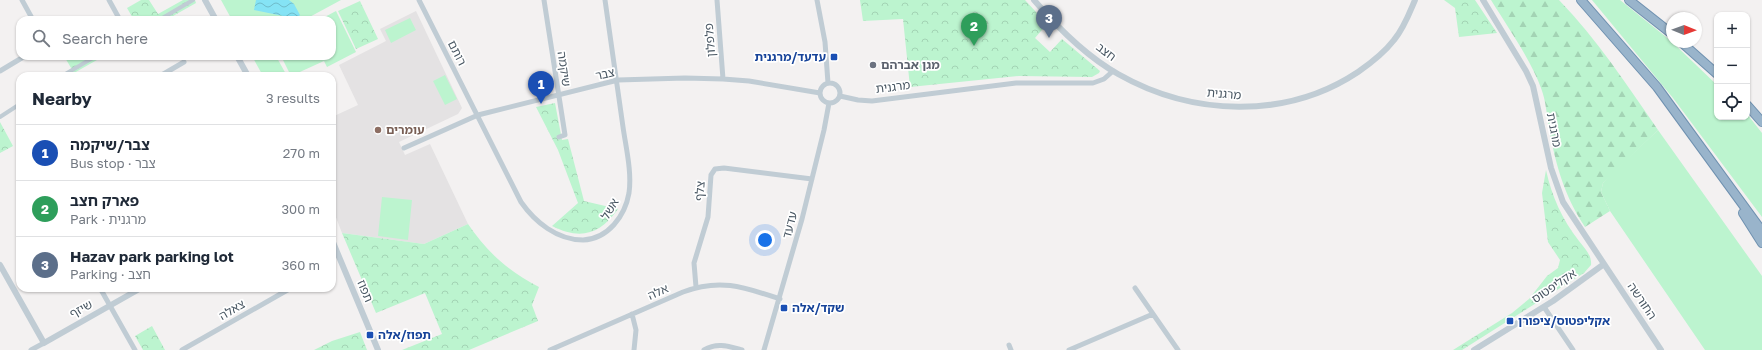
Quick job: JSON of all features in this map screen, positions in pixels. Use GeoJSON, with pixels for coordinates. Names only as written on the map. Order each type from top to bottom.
{"type":"FeatureCollection","features":[{"type":"Feature","properties":{"kind":"highway"},"geometry":{"type":"LineString","coordinates":[[1581,0],[1657,87],[1762,231]]}},
{"type":"Feature","properties":{"kind":"highway"},"geometry":{"type":"LineString","coordinates":[[1628,0],[1666,29]]}},
{"type":"Feature","properties":{"kind":"highway"},"geometry":{"type":"LineString","coordinates":[[1688,48],[1714,71]]}},
{"type":"Feature","properties":{"kind":"highway"},"geometry":{"type":"LineString","coordinates":[[1750,103],[1762,115]]}},
{"type":"Feature","properties":{"kind":"highway"},"geometry":{"type":"LineString","coordinates":[[1750,108],[1762,122]]}},
{"type":"Feature","properties":{"kind":"highway"},"geometry":{"type":"LineString","coordinates":[[1698,144],[1762,243]]}},
{"type":"Feature","properties":{"kind":"street"},"geometry":{"type":"LineString","coordinates":[[22,0],[31,16]]}},
{"type":"Feature","properties":{"kind":"street"},"geometry":{"type":"LineString","coordinates":[[109,0],[118,16]]}},
{"type":"Feature","properties":{"kind":"street"},"geometry":{"type":"LineString","coordinates":[[166,16],[194,0]]}},
{"type":"Feature","properties":{"kind":"street"},"geometry":{"type":"LineString","coordinates":[[205,0],[214,16]]}},
{"type":"Feature","properties":{"kind":"street","name":"רותם"},"geometry":{"type":"LineString","coordinates":[[419,0],[477,116]]}},
{"type":"Feature","properties":{"kind":"street","name":"שיקמה"},"geometry":{"type":"LineString","coordinates":[[544,0],[565,135],[559,136]]}},
{"type":"Feature","properties":{"kind":"street","name":"אשל"},"geometry":{"type":"LineString","coordinates":[[477,116],[516,195],[530,214],[541,224],[559,235],[577,240],[593,238],[607,231],[613,226],[623,210],[629,193],[629,170],[605,0]]}},
{"type":"Feature","properties":{"kind":"street","name":"פלפלון"},"geometry":{"type":"LineString","coordinates":[[717,0],[723,79]]}},
{"type":"Feature","properties":{"kind":"street"},"geometry":{"type":"LineString","coordinates":[[817,0],[825,42],[828,83]]}},
{"type":"Feature","properties":{"kind":"street","name":"חצב"},"geometry":{"type":"LineString","coordinates":[[1034,0],[1069,36],[1113,71],[1144,86],[1179,99]]}},
{"type":"Feature","properties":{"kind":"street","name":"מרגנית"},"geometry":{"type":"LineString","coordinates":[[1179,99],[1225,107],[1257,107],[1288,102],[1320,92],[1354,74],[1388,47],[1402,30],[1415,0]]}},
{"type":"Feature","properties":{"kind":"street","name":"מרגנית"},"geometry":{"type":"LineString","coordinates":[[1484,0],[1531,81],[1538,104],[1551,168],[1563,202],[1604,264]]}},
{"type":"Feature","properties":{"kind":"street"},"geometry":{"type":"LineString","coordinates":[[0,71],[18,60]]}},
{"type":"Feature","properties":{"kind":"street"},"geometry":{"type":"LineString","coordinates":[[69,72],[89,60]]}},
{"type":"Feature","properties":{"kind":"street"},"geometry":{"type":"LineString","coordinates":[[239,60],[246,72]]}},
{"type":"Feature","properties":{"kind":"street"},"geometry":{"type":"LineString","coordinates":[[167,72],[184,62]]}},
{"type":"Feature","properties":{"kind":"street","name":"מרגנית"},"geometry":{"type":"LineString","coordinates":[[840,96],[872,101],[1022,82],[1089,83],[1104,79],[1113,71]]}},
{"type":"Feature","properties":{"kind":"street","name":"צבר"},"geometry":{"type":"LineString","coordinates":[[404,148],[477,116],[616,81],[685,78],[723,79],[749,81],[820,93]]}},
{"type":"Feature","properties":{"kind":"street"},"geometry":{"type":"LineString","coordinates":[[828,83],[837,86],[840,96],[836,102],[829,103],[822,99],[820,93],[822,88],[828,83]]}},
{"type":"Feature","properties":{"kind":"street","name":"עדעד"},"geometry":{"type":"LineString","coordinates":[[764,350],[780,298],[812,179],[825,127],[829,103]]}},
{"type":"Feature","properties":{"kind":"street"},"geometry":{"type":"LineString","coordinates":[[0,117],[16,107]]}},
{"type":"Feature","properties":{"kind":"street","name":"צלף"},"geometry":{"type":"LineString","coordinates":[[696,288],[694,259],[708,217],[711,175],[713,170],[717,168],[724,168],[812,179]]}},
{"type":"Feature","properties":{"kind":"street","name":"תפוז"},"geometry":{"type":"LineString","coordinates":[[336,250],[378,350]]}},
{"type":"Feature","properties":{"kind":"street","name":"אקליפטוס"},"geometry":{"type":"LineString","coordinates":[[1474,350],[1544,307],[1604,264]]}},
{"type":"Feature","properties":{"kind":"street","name":"החורשה"},"geometry":{"type":"LineString","coordinates":[[1604,264],[1661,350]]}},
{"type":"Feature","properties":{"kind":"street"},"geometry":{"type":"LineString","coordinates":[[0,265],[44,343]]}},
{"type":"Feature","properties":{"kind":"street","name":"אלה"},"geometry":{"type":"LineString","coordinates":[[550,350],[696,288],[710,285],[728,284],[780,298]]}},
{"type":"Feature","properties":{"kind":"street"},"geometry":{"type":"LineString","coordinates":[[1134,288],[1178,350]]}},
{"type":"Feature","properties":{"kind":"street"},"geometry":{"type":"LineString","coordinates":[[102,292],[135,350]]}},
{"type":"Feature","properties":{"kind":"street","name":"שיזף"},"geometry":{"type":"LineString","coordinates":[[31,350],[134,292]]}},
{"type":"Feature","properties":{"kind":"street","name":"צאלה"},"geometry":{"type":"LineString","coordinates":[[182,350],[284,292]]}},
{"type":"Feature","properties":{"kind":"street"},"geometry":{"type":"LineString","coordinates":[[1544,307],[1573,350]]}},
{"type":"Feature","properties":{"kind":"street"},"geometry":{"type":"LineString","coordinates":[[632,314],[636,330],[634,350]]}},
{"type":"Feature","properties":{"kind":"street"},"geometry":{"type":"LineString","coordinates":[[1069,350],[1153,314]]}},
{"type":"Feature","properties":{"kind":"street"},"geometry":{"type":"LineString","coordinates":[[704,350],[710,347],[722,345],[742,350]]}},
{"type":"Feature","properties":{"kind":"shaded area","name":"עומרים"},"geometry":{"type":"Polygon","coordinates":[[[416,11],[462,108],[458,114],[399,142],[405,155],[430,144],[468,224],[424,244],[342,233],[336,217],[336,115],[358,105],[339,65],[386,41],[380,29],[416,11]]]}},
{"type":"Feature","properties":{"kind":"green space"},"geometry":{"type":"Polygon","coordinates":[[[141,0],[149,0],[158,14],[183,0],[195,0],[196,3],[173,16],[132,16],[127,8],[141,0]]]}},
{"type":"Feature","properties":{"kind":"green space"},"geometry":{"type":"Polygon","coordinates":[[[221,0],[341,0],[311,16],[230,16],[221,0]]]}},
{"type":"Feature","properties":{"kind":"green space"},"geometry":{"type":"Polygon","coordinates":[[[860,0],[1025,0],[1047,24],[1035,38],[1050,52],[1062,39],[1100,71],[1092,77],[1019,76],[910,87],[903,19],[863,21],[860,0]]]}},
{"type":"Feature","properties":{"kind":"green space"},"geometry":{"type":"Polygon","coordinates":[[[1444,0],[1475,0],[1497,33],[1459,37],[1455,8],[1444,0]]]}},
{"type":"Feature","properties":{"kind":"green space"},"geometry":{"type":"Polygon","coordinates":[[[1491,0],[1559,0],[1599,46],[1658,130],[1603,183],[1601,192],[1610,211],[1585,227],[1566,192],[1558,169],[1549,130],[1544,98],[1537,77],[1491,0]]]}},
{"type":"Feature","properties":{"kind":"green space"},"geometry":{"type":"Polygon","coordinates":[[[1592,0],[1620,0],[1666,37],[1666,48],[1678,48],[1714,82],[1714,120],[1750,120],[1750,118],[1762,133],[1762,217],[1673,98],[1592,0]]]}},
{"type":"Feature","properties":{"kind":"green space"},"geometry":{"type":"Polygon","coordinates":[[[360,1],[378,39],[356,49],[338,11],[360,1]]]}},
{"type":"Feature","properties":{"kind":"green space"},"geometry":{"type":"Polygon","coordinates":[[[336,11],[356,52],[327,67],[324,61],[300,72],[289,72],[283,60],[336,60],[336,16],[327,16],[336,11]]]}},
{"type":"Feature","properties":{"kind":"green space"},"geometry":{"type":"Polygon","coordinates":[[[410,18],[416,30],[391,43],[385,30],[410,18]]]}},
{"type":"Feature","properties":{"kind":"green space"},"geometry":{"type":"Polygon","coordinates":[[[66,60],[97,60],[76,72],[73,72],[66,60]]]}},
{"type":"Feature","properties":{"kind":"green space"},"geometry":{"type":"Polygon","coordinates":[[[254,60],[278,60],[285,72],[261,72],[254,60]]]}},
{"type":"Feature","properties":{"kind":"green space"},"geometry":{"type":"Polygon","coordinates":[[[445,75],[457,99],[445,105],[433,81],[445,75]]]}},
{"type":"Feature","properties":{"kind":"green space"},"geometry":{"type":"Polygon","coordinates":[[[555,103],[562,140],[568,139],[584,201],[618,209],[604,225],[589,232],[580,234],[572,233],[552,226],[578,203],[558,150],[536,107],[555,103]]]}},
{"type":"Feature","properties":{"kind":"green space"},"geometry":{"type":"Polygon","coordinates":[[[0,122],[13,146],[0,153],[0,122]]]}},
{"type":"Feature","properties":{"kind":"green space"},"geometry":{"type":"Polygon","coordinates":[[[1658,130],[1762,276],[1762,350],[1705,350],[1610,211],[1601,192],[1603,183],[1610,175],[1658,130]]]}},
{"type":"Feature","properties":{"kind":"green space"},"geometry":{"type":"Polygon","coordinates":[[[1546,170],[1558,207],[1573,233],[1588,252],[1591,265],[1584,273],[1462,350],[1453,350],[1512,313],[1529,299],[1547,276],[1558,268],[1560,260],[1548,242],[1542,193],[1546,170]]]}},
{"type":"Feature","properties":{"kind":"green space"},"geometry":{"type":"Polygon","coordinates":[[[382,197],[412,200],[408,240],[378,236],[382,197]]]}},
{"type":"Feature","properties":{"kind":"green space"},"geometry":{"type":"Polygon","coordinates":[[[468,224],[483,244],[508,268],[539,287],[532,305],[538,321],[469,350],[402,350],[442,334],[425,293],[376,313],[342,233],[424,244],[468,224]]]}},
{"type":"Feature","properties":{"kind":"green space"},"geometry":{"type":"Polygon","coordinates":[[[152,326],[165,350],[143,350],[135,336],[152,326]]]}},
{"type":"Feature","properties":{"kind":"green space"},"geometry":{"type":"Polygon","coordinates":[[[360,332],[367,350],[314,350],[332,341],[360,332]]]}},
{"type":"Feature","properties":{"kind":"water"},"geometry":{"type":"Polygon","coordinates":[[[256,0],[289,0],[294,4],[300,15],[283,16],[254,10],[256,0]]]}},
{"type":"Feature","properties":{"kind":"place","name":"Hazav park parking lot"},"geometry":{"type":"Point","coordinates":[1049,38]}},
{"type":"Feature","properties":{"kind":"place","name":"פארק חצב"},"geometry":{"type":"Point","coordinates":[974,46]}},
{"type":"Feature","properties":{"kind":"place","name":"עדעד/מרגנית"},"geometry":{"type":"Point","coordinates":[834,57]}},
{"type":"Feature","properties":{"kind":"place","name":"מגן אברהם"},"geometry":{"type":"Point","coordinates":[873,65]}},
{"type":"Feature","properties":{"kind":"place","name":"צבר/שיקמה"},"geometry":{"type":"Point","coordinates":[541,104]}},
{"type":"Feature","properties":{"kind":"place","name":"עומרים"},"geometry":{"type":"Point","coordinates":[378,130]}},
{"type":"Feature","properties":{"kind":"place","name":"שקד/אלה"},"geometry":{"type":"Point","coordinates":[784,308]}},
{"type":"Feature","properties":{"kind":"place","name":"אקליפטוס/ציפורן"},"geometry":{"type":"Point","coordinates":[1510,321]}},
{"type":"Feature","properties":{"kind":"place","name":"תפוז/אלה"},"geometry":{"type":"Point","coordinates":[370,335]}}]}
